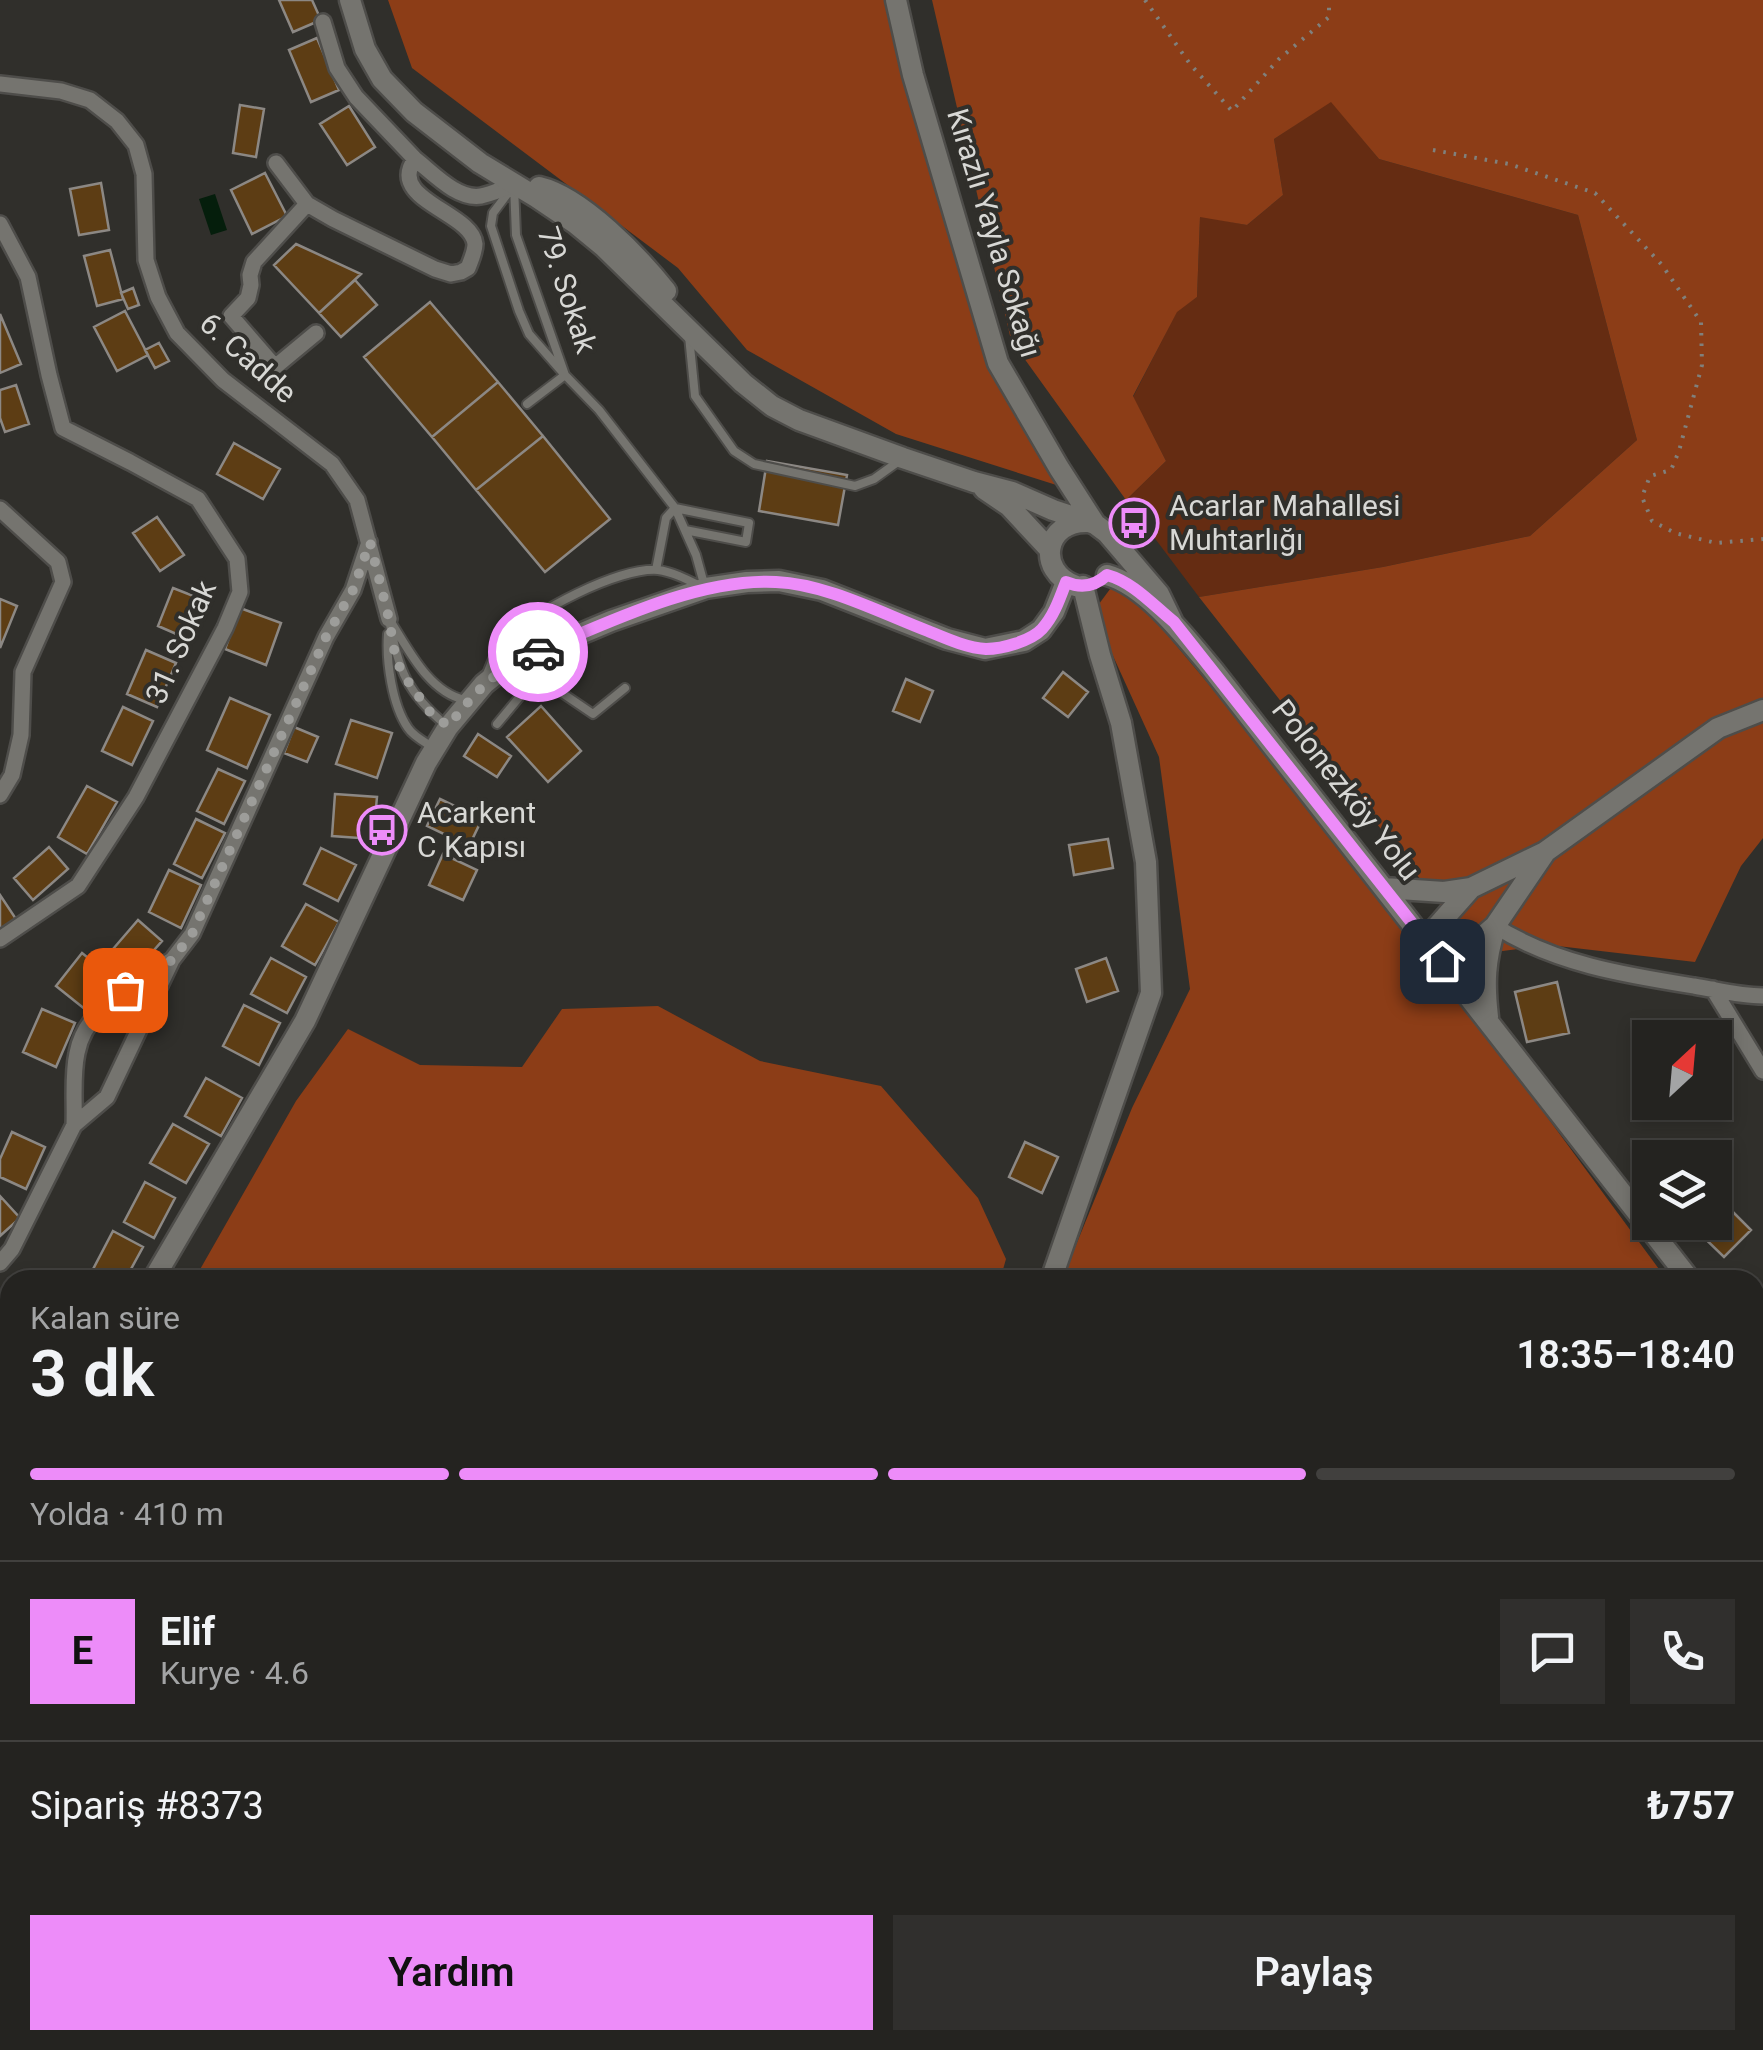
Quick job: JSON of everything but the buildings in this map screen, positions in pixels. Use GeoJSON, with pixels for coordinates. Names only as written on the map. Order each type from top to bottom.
{"type":"FeatureCollection","features":[{"type":"Feature","properties":{"kind":"main road"},"geometry":{"type":"LineString","coordinates":[[350,0],[364,49],[382,79],[414,112],[480,164],[514,185],[546,189],[591,218],[648,268],[688,326],[772,406],[799,420],[903,458],[1012,492],[1095,524],[1158,594],[1174,622]]}},
{"type":"Feature","properties":{"kind":"main road","name":"Kırazlı Yayla Sokağı"},"geometry":{"type":"LineString","coordinates":[[896,0],[913,75],[998,363],[1095,524]]}},
{"type":"Feature","properties":{"kind":"main road"},"geometry":{"type":"LineString","coordinates":[[974,482],[1008,506],[1050,550]]}},
{"type":"Feature","properties":{"kind":"main road"},"geometry":{"type":"LineString","coordinates":[[1055,1270],[1151,993],[1146,862],[1120,722],[1074,584],[1055,572],[1050,558],[1052,542],[1062,528],[1078,522],[1095,524]]}},
{"type":"Feature","properties":{"kind":"main road"},"geometry":{"type":"LineString","coordinates":[[159,1270],[306,1021],[426,763],[448,726],[484,684],[509,664],[611,621],[706,588],[747,582],[779,582],[822,590],[947,639],[985,649],[1024,641],[1041,630],[1074,584],[1100,581],[1107,575],[1114,558],[1112,540]]}},
{"type":"Feature","properties":{"kind":"main road"},"geometry":{"type":"LineString","coordinates":[[1107,575],[1127,583],[1174,622]]}},
{"type":"Feature","properties":{"kind":"main road","name":"Polonezköy Yolu"},"geometry":{"type":"LineString","coordinates":[[1174,622],[1682,1270]]}},
{"type":"Feature","properties":{"kind":"main road"},"geometry":{"type":"LineString","coordinates":[[1384,888],[1444,892],[1471,888],[1545,852],[1718,728],[1763,710]]}},
{"type":"Feature","properties":{"kind":"main road"},"geometry":{"type":"LineString","coordinates":[[1442,961],[1469,948],[1495,926],[1545,852]]}},
{"type":"Feature","properties":{"kind":"main road"},"geometry":{"type":"LineString","coordinates":[[1425,940],[1471,888]]}},
{"type":"Feature","properties":{"kind":"main road"},"geometry":{"type":"LineString","coordinates":[[1488,1019],[1484,982],[1486,956],[1495,926]]}},
{"type":"Feature","properties":{"kind":"street"},"geometry":{"type":"LineString","coordinates":[[324,22],[337,68],[356,97],[415,160],[469,196],[514,185]]}},
{"type":"Feature","properties":{"kind":"street","name":"6. Cadde"},"geometry":{"type":"LineString","coordinates":[[0,84],[62,91],[90,100],[117,121],[136,144],[144,174],[146,260],[158,297],[177,333],[222,380],[332,464],[357,500],[389,619]]}},
{"type":"Feature","properties":{"kind":"street"},"geometry":{"type":"LineString","coordinates":[[276,163],[307,204],[434,269],[450,274],[461,272],[468,268],[472,258],[475,243],[471,232],[415,189],[408,174],[415,160]]}},
{"type":"Feature","properties":{"kind":"street"},"geometry":{"type":"LineString","coordinates":[[307,204],[254,262],[248,298],[230,316],[275,367],[316,332]]}},
{"type":"Feature","properties":{"kind":"street","name":"31. Sokak"},"geometry":{"type":"LineString","coordinates":[[0,224],[28,277],[63,428],[198,499],[237,559],[240,592],[136,797],[78,886],[0,939]]}},
{"type":"Feature","properties":{"kind":"street"},"geometry":{"type":"LineString","coordinates":[[0,508],[58,562],[63,582],[22,672],[21,735],[12,775],[0,795]]}},
{"type":"Feature","properties":{"kind":"street"},"geometry":{"type":"LineString","coordinates":[[0,1264],[12,1249],[74,1126],[107,1097],[172,960],[192,934],[326,637],[353,590],[370,542]]}},
{"type":"Feature","properties":{"kind":"street"},"geometry":{"type":"LineString","coordinates":[[1495,926],[1554,957],[1741,996],[1763,996]]}},
{"type":"Feature","properties":{"kind":"street"},"geometry":{"type":"LineString","coordinates":[[74,1126],[77,1051],[92,1020],[125,990],[172,960]]}},
{"type":"Feature","properties":{"kind":"street"},"geometry":{"type":"LineString","coordinates":[[1713,989],[1763,1072]]}},
{"type":"Feature","properties":{"kind":"lane","name":"79. Sokak"},"geometry":{"type":"LineString","coordinates":[[514,185],[516,235],[565,375]]}},
{"type":"Feature","properties":{"kind":"lane","name":"79. Sokak"},"geometry":{"type":"LineString","coordinates":[[514,185],[493,213],[491,226],[529,334],[565,375]]}},
{"type":"Feature","properties":{"kind":"lane"},"geometry":{"type":"LineString","coordinates":[[524,322],[544,314]]}},
{"type":"Feature","properties":{"kind":"lane"},"geometry":{"type":"LineString","coordinates":[[688,326],[696,396],[734,450],[754,464],[855,486],[874,479],[903,458]]}},
{"type":"Feature","properties":{"kind":"lane"},"geometry":{"type":"LineString","coordinates":[[528,404],[565,375],[616,431],[675,508],[706,588]]}},
{"type":"Feature","properties":{"kind":"lane"},"geometry":{"type":"LineString","coordinates":[[675,508],[750,523],[746,542],[686,530]]}},
{"type":"Feature","properties":{"kind":"lane"},"geometry":{"type":"LineString","coordinates":[[656,570],[666,518],[675,508]]}},
{"type":"Feature","properties":{"kind":"lane"},"geometry":{"type":"LineString","coordinates":[[484,684],[496,652],[509,637],[544,612],[611,579],[656,570],[706,588]]}},
{"type":"Feature","properties":{"kind":"lane"},"geometry":{"type":"LineString","coordinates":[[389,619],[438,688],[451,697],[470,700]]}},
{"type":"Feature","properties":{"kind":"lane"},"geometry":{"type":"LineString","coordinates":[[389,619],[402,673],[430,712],[448,726]]}},
{"type":"Feature","properties":{"kind":"lane"},"geometry":{"type":"LineString","coordinates":[[389,619],[387,655],[402,716],[412,734],[435,749]]}},
{"type":"Feature","properties":{"kind":"lane"},"geometry":{"type":"LineString","coordinates":[[524,658],[537,676],[593,714],[625,688]]}},
{"type":"Feature","properties":{"kind":"lane"},"geometry":{"type":"LineString","coordinates":[[496,724],[537,676]]}},
{"type":"Feature","properties":{"kind":"path"},"geometry":{"type":"LineString","coordinates":[[1144,0],[1190,64],[1232,111],[1279,59],[1329,17],[1329,0]]}},
{"type":"Feature","properties":{"kind":"path"},"geometry":{"type":"LineString","coordinates":[[1433,150],[1508,164],[1595,193],[1662,266],[1701,322],[1702,365],[1672,470],[1650,476],[1642,497],[1652,521],[1674,533],[1716,543],[1763,539]]}},
{"type":"Feature","properties":{"kind":"shaded area"},"geometry":{"type":"Polygon","coordinates":[[[388,0],[905,0],[987,344],[1069,489],[896,434],[747,350],[678,268],[412,68],[388,0]]]}},
{"type":"Feature","properties":{"kind":"shaded area"},"geometry":{"type":"Polygon","coordinates":[[[932,0],[1763,0],[1763,838],[1741,866],[1695,962],[1549,945],[1479,954],[1199,597],[1383,567],[1530,536],[1637,440],[1578,215],[1379,159],[1331,102],[1274,139],[1283,195],[1247,225],[1200,217],[1197,297],[1177,312],[1133,396],[1166,461],[1126,500],[1011,340],[932,0]]]}},
{"type":"Feature","properties":{"kind":"shaded area"},"geometry":{"type":"Polygon","coordinates":[[[1331,101],[1379,159],[1578,215],[1637,440],[1530,536],[1383,567],[1199,597],[1126,500],[1166,461],[1133,397],[1177,311],[1197,297],[1200,216],[1247,225],[1283,195],[1274,139],[1331,101]]]}},
{"type":"Feature","properties":{"kind":"shaded area"},"geometry":{"type":"Polygon","coordinates":[[[215,194],[227,230],[211,235],[199,199],[215,194]]]}},
{"type":"Feature","properties":{"kind":"shaded area"},"geometry":{"type":"Polygon","coordinates":[[[1119,577],[1376,884],[1632,1232],[1632,1240],[1638,1240],[1660,1270],[1067,1270],[1132,1108],[1190,989],[1159,757],[1093,612],[1119,577]]]}},
{"type":"Feature","properties":{"kind":"shaded area"},"geometry":{"type":"Polygon","coordinates":[[[658,1006],[760,1061],[881,1086],[978,1198],[1006,1259],[1003,1270],[200,1270],[296,1101],[348,1029],[420,1065],[522,1067],[562,1009],[658,1006]]]}},
{"type":"Feature","properties":{"kind":"way so far"},"geometry":{"type":"LineString","coordinates":[[125,990],[172,960],[192,934],[326,637],[353,590],[370,542],[402,673],[430,712],[448,726],[484,684],[509,664],[538,652]]}},
{"type":"Feature","properties":{"kind":"place","name":"Acarlar Mahallesi Muhtarlığı"},"geometry":{"type":"Point","coordinates":[1134,523]}},
{"type":"Feature","properties":{"kind":"place","name":"Acarkent C Kapısı"},"geometry":{"type":"Point","coordinates":[382,830]}},
{"type":"Feature","properties":{"kind":"route"},"geometry":{"type":"LineString","coordinates":[[538,652],[706,588],[747,582],[779,582],[822,590],[947,639],[985,649],[1024,641],[1041,630],[1054,612],[1066,582],[1082,586],[1092,585],[1107,575],[1118,578],[1174,622],[1442,961]]}}]}
